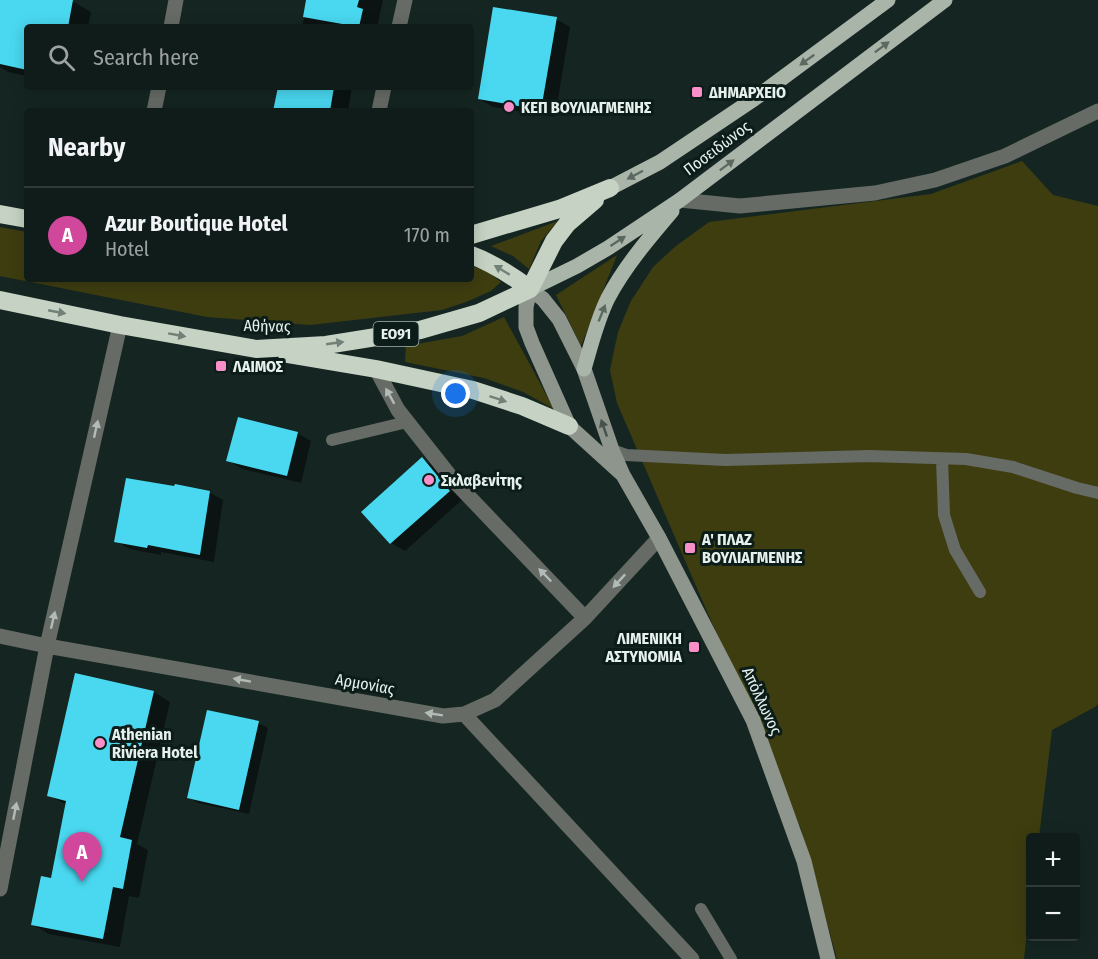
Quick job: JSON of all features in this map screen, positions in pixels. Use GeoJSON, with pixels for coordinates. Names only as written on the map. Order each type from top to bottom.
{"type":"FeatureCollection","features":[{"type":"Feature","properties":{"kind":"highway","name":"Ποσειδώνος"},"geometry":{"type":"LineString","coordinates":[[474,234],[559,209],[610,188]]}},
{"type":"Feature","properties":{"kind":"highway"},"geometry":{"type":"LineString","coordinates":[[474,256],[500,268],[530,289],[560,232],[610,188]]}},
{"type":"Feature","properties":{"kind":"highway"},"geometry":{"type":"LineString","coordinates":[[0,214],[24,218]]}},
{"type":"Feature","properties":{"kind":"highway","name":"Αθήνας"},"geometry":{"type":"LineString","coordinates":[[0,300],[120,325],[256,349],[326,345],[420,330],[479,313],[530,289]]}},
{"type":"Feature","properties":{"kind":"highway"},"geometry":{"type":"LineString","coordinates":[[256,349],[376,369],[473,390],[522,406],[569,426]]}},
{"type":"Feature","properties":{"kind":"main road","name":"Ποσειδώνος"},"geometry":{"type":"LineString","coordinates":[[610,188],[660,162],[754,99],[888,0]]}},
{"type":"Feature","properties":{"kind":"main road","name":"Ποσειδώνος"},"geometry":{"type":"LineString","coordinates":[[530,289],[587,260],[680,200],[945,0]]}},
{"type":"Feature","properties":{"kind":"main road"},"geometry":{"type":"LineString","coordinates":[[584,369],[608,297],[628,266],[680,200]]}},
{"type":"Feature","properties":{"kind":"street"},"geometry":{"type":"LineString","coordinates":[[172,24],[176,0]]}},
{"type":"Feature","properties":{"kind":"street"},"geometry":{"type":"LineString","coordinates":[[400,24],[405,0]]}},
{"type":"Feature","properties":{"kind":"street"},"geometry":{"type":"LineString","coordinates":[[155,108],[158,90]]}},
{"type":"Feature","properties":{"kind":"street"},"geometry":{"type":"LineString","coordinates":[[380,108],[383,90]]}},
{"type":"Feature","properties":{"kind":"street"},"geometry":{"type":"LineString","coordinates":[[680,200],[740,206],[875,193],[935,180],[1005,156],[1098,111]]}},
{"type":"Feature","properties":{"kind":"street"},"geometry":{"type":"LineString","coordinates":[[530,289],[543,299],[559,319],[584,369],[623,475],[569,426],[526,327],[526,307],[530,289]]}},
{"type":"Feature","properties":{"kind":"street"},"geometry":{"type":"LineString","coordinates":[[0,889],[48,646],[120,325]]}},
{"type":"Feature","properties":{"kind":"street"},"geometry":{"type":"LineString","coordinates":[[376,369],[398,410],[454,481],[585,618]]}},
{"type":"Feature","properties":{"kind":"street","name":"Απόλλωνος"},"geometry":{"type":"LineString","coordinates":[[623,475],[659,538],[753,720],[804,861],[828,959]]}},
{"type":"Feature","properties":{"kind":"street","name":"Αρμονίας"},"geometry":{"type":"LineString","coordinates":[[0,636],[443,716],[464,714],[495,700],[585,618],[659,538]]}},
{"type":"Feature","properties":{"kind":"street"},"geometry":{"type":"LineString","coordinates":[[464,714],[692,959]]}},
{"type":"Feature","properties":{"kind":"lane"},"geometry":{"type":"LineString","coordinates":[[332,440],[407,422]]}},
{"type":"Feature","properties":{"kind":"lane"},"geometry":{"type":"LineString","coordinates":[[612,450],[626,455],[725,460],[869,456],[966,459],[1013,467],[1098,493]]}},
{"type":"Feature","properties":{"kind":"lane"},"geometry":{"type":"LineString","coordinates":[[942,459],[944,514],[955,550],[980,592]]}},
{"type":"Feature","properties":{"kind":"lane"},"geometry":{"type":"LineString","coordinates":[[700,909],[731,959]]}},
{"type":"Feature","properties":{"kind":"shaded area"},"geometry":{"type":"Polygon","coordinates":[[[1022,161],[1053,195],[1098,206],[1098,704],[1052,730],[1039,833],[1026,833],[1024,959],[837,959],[801,829],[617,403],[610,370],[618,332],[631,301],[653,267],[676,246],[709,222],[931,194],[1022,161]]]}},
{"type":"Feature","properties":{"kind":"shaded area"},"geometry":{"type":"Polygon","coordinates":[[[558,221],[541,241],[529,269],[513,256],[491,246],[558,221]]]}},
{"type":"Feature","properties":{"kind":"shaded area"},"geometry":{"type":"Polygon","coordinates":[[[0,227],[24,231],[24,281],[0,276],[0,227]]]}},
{"type":"Feature","properties":{"kind":"shaded area"},"geometry":{"type":"Polygon","coordinates":[[[617,255],[581,346],[556,295],[617,255]]]}},
{"type":"Feature","properties":{"kind":"shaded area"},"geometry":{"type":"Polygon","coordinates":[[[474,267],[487,271],[501,282],[491,291],[442,310],[310,325],[207,317],[30,282],[474,282],[474,267]]]}},
{"type":"Feature","properties":{"kind":"shaded area"},"geometry":{"type":"Polygon","coordinates":[[[504,317],[554,409],[523,392],[484,378],[405,362],[406,346],[462,336],[504,317]]]}},
{"type":"Feature","properties":{"kind":"building"},"geometry":{"type":"Polygon","coordinates":[[[0,0],[73,0],[69,24],[24,24],[24,69],[0,64],[0,0]]]}},
{"type":"Feature","properties":{"kind":"building"},"geometry":{"type":"Polygon","coordinates":[[[306,0],[359,0],[357,7],[363,9],[360,24],[342,24],[303,17],[306,0]]]}},
{"type":"Feature","properties":{"kind":"building"},"geometry":{"type":"Polygon","coordinates":[[[493,7],[557,17],[541,110],[478,99],[493,7]]]}},
{"type":"Feature","properties":{"kind":"building"},"geometry":{"type":"Polygon","coordinates":[[[277,90],[334,90],[330,108],[274,108],[277,90]]]}},
{"type":"Feature","properties":{"kind":"building"},"geometry":{"type":"Polygon","coordinates":[[[238,417],[298,432],[287,476],[226,461],[238,417]]]}},
{"type":"Feature","properties":{"kind":"building"},"geometry":{"type":"Polygon","coordinates":[[[422,457],[450,491],[390,544],[361,512],[422,457]]]}},
{"type":"Feature","properties":{"kind":"building"},"geometry":{"type":"Polygon","coordinates":[[[126,478],[210,491],[200,555],[148,545],[147,548],[114,542],[126,478]]]}},
{"type":"Feature","properties":{"kind":"building"},"geometry":{"type":"Polygon","coordinates":[[[75,673],[154,691],[120,837],[132,840],[123,889],[113,887],[103,939],[31,925],[41,876],[51,878],[66,801],[47,796],[75,673]]]}},
{"type":"Feature","properties":{"kind":"building"},"geometry":{"type":"Polygon","coordinates":[[[207,710],[259,721],[239,810],[187,798],[207,710]]]}},
{"type":"Feature","properties":{"kind":"place","name":"ΔΗΜΑΡΧΕΙΟ"},"geometry":{"type":"Point","coordinates":[697,92]}},
{"type":"Feature","properties":{"kind":"place","name":"ΚΕΠ ΒΟΥΛΙΑΓΜΕΝΗΣ"},"geometry":{"type":"Point","coordinates":[509,107]}},
{"type":"Feature","properties":{"kind":"place","name":"ΛΑΙΜΟΣ"},"geometry":{"type":"Point","coordinates":[221,366]}},
{"type":"Feature","properties":{"kind":"place","name":"Σκλαβενίτης"},"geometry":{"type":"Point","coordinates":[429,480]}},
{"type":"Feature","properties":{"kind":"place","name":"Α' ΠΛΑΖ ΒΟΥΛΙΑΓΜΕΝΗΣ"},"geometry":{"type":"Point","coordinates":[690,548]}},
{"type":"Feature","properties":{"kind":"place","name":"ΛΙΜΕΝΙΚΗ ΑΣΤΥΝΟΜΙΑ"},"geometry":{"type":"Point","coordinates":[694,647]}},
{"type":"Feature","properties":{"kind":"place","name":"Athenian Riviera Hotel"},"geometry":{"type":"Point","coordinates":[100,743]}},
{"type":"Feature","properties":{"kind":"place","name":"Azur Boutique Hotel"},"geometry":{"type":"Point","coordinates":[82,882]}}]}
